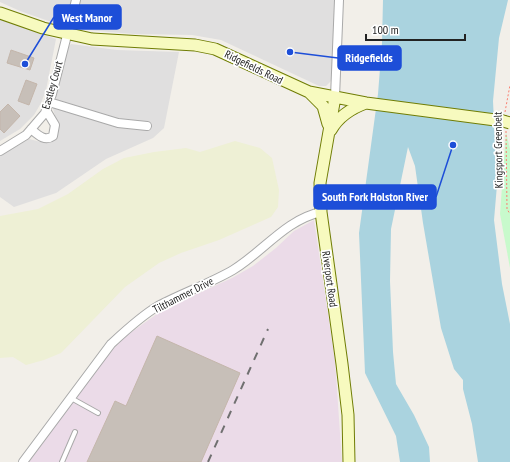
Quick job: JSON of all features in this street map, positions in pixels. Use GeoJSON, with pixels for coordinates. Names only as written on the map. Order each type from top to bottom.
{"type":"FeatureCollection","features":[{"type":"Feature","properties":{"kind":"main road","name":"Ridgefields Road"},"geometry":{"type":"LineString","coordinates":[[0,13],[68,35],[110,41],[185,44],[215,49],[309,92],[366,102],[507,120]]}},
{"type":"Feature","properties":{"kind":"main road"},"geometry":{"type":"LineString","coordinates":[[309,92],[319,101],[326,114],[328,138]]}},
{"type":"Feature","properties":{"kind":"main road","name":"Riverport Road"},"geometry":{"type":"LineString","coordinates":[[335,97],[320,183],[321,212],[348,415],[349,462]]}},
{"type":"Feature","properties":{"kind":"main road"},"geometry":{"type":"LineString","coordinates":[[328,138],[338,120],[346,113],[366,102]]}},
{"type":"Feature","properties":{"kind":"street","name":"Eastley Court"},"geometry":{"type":"LineString","coordinates":[[0,151],[31,129],[46,110],[63,46],[68,35],[76,0]]}},
{"type":"Feature","properties":{"kind":"street"},"geometry":{"type":"LineString","coordinates":[[335,97],[339,0]]}},
{"type":"Feature","properties":{"kind":"street"},"geometry":{"type":"LineString","coordinates":[[49,102],[118,123],[147,126]]}},
{"type":"Feature","properties":{"kind":"street"},"geometry":{"type":"LineString","coordinates":[[31,129],[43,138],[50,138],[53,136],[54,125],[46,110]]}},
{"type":"Feature","properties":{"kind":"street","name":"Tilthammer Drive"},"geometry":{"type":"LineString","coordinates":[[23,462],[111,344],[147,313],[232,271],[266,246],[293,223],[308,215],[321,212]]}},
{"type":"Feature","properties":{"kind":"lane"},"geometry":{"type":"LineString","coordinates":[[71,398],[98,413]]}},
{"type":"Feature","properties":{"kind":"lane"},"geometry":{"type":"LineString","coordinates":[[62,462],[75,432]]}},
{"type":"Feature","properties":{"kind":"path","name":"Kingsport Greenbelt"},"geometry":{"type":"LineString","coordinates":[[510,85],[507,120],[508,209],[510,214]]}},
{"type":"Feature","properties":{"kind":"shaded area"},"geometry":{"type":"Polygon","coordinates":[[[0,0],[336,0],[332,80],[326,86],[319,86],[221,40],[192,35],[134,34],[86,30],[57,24],[20,11],[0,2],[0,0]]]}},
{"type":"Feature","properties":{"kind":"shaded area"},"geometry":{"type":"Polygon","coordinates":[[[0,19],[56,39],[46,90],[41,103],[34,115],[20,129],[0,141],[0,19]]]}},
{"type":"Feature","properties":{"kind":"shaded area"},"geometry":{"type":"Polygon","coordinates":[[[71,44],[117,50],[179,52],[164,128],[153,138],[106,159],[56,193],[14,207],[0,197],[0,156],[29,139],[41,142],[59,128],[53,109],[68,47],[71,44]]]}},
{"type":"Feature","properties":{"kind":"shaded area"},"geometry":{"type":"Polygon","coordinates":[[[314,220],[335,361],[342,462],[29,462],[110,352],[126,336],[164,309],[232,278],[253,266],[276,248],[294,231],[314,220]]]}},
{"type":"Feature","properties":{"kind":"green space"},"geometry":{"type":"Polygon","coordinates":[[[506,132],[510,149],[510,268],[500,214],[506,132]]]}},
{"type":"Feature","properties":{"kind":"green space"},"geometry":{"type":"Polygon","coordinates":[[[235,141],[260,148],[272,158],[279,190],[278,207],[271,217],[219,240],[181,253],[159,263],[125,287],[61,353],[26,365],[13,357],[0,358],[0,216],[38,209],[68,194],[103,169],[124,158],[186,148],[200,152],[235,141]]]}},
{"type":"Feature","properties":{"kind":"water"},"geometry":{"type":"Polygon","coordinates":[[[383,0],[508,0],[499,38],[493,101],[497,185],[494,220],[502,284],[510,324],[510,462],[478,462],[472,424],[463,389],[463,380],[454,369],[441,328],[415,166],[408,147],[391,229],[390,281],[393,352],[396,384],[414,415],[429,447],[430,462],[400,462],[396,436],[365,373],[359,233],[378,94],[382,43],[383,0]]]}},
{"type":"Feature","properties":{"kind":"building"},"geometry":{"type":"Polygon","coordinates":[[[11,50],[34,58],[30,70],[7,63],[11,50]]]}},
{"type":"Feature","properties":{"kind":"building"},"geometry":{"type":"Polygon","coordinates":[[[26,80],[37,84],[29,105],[18,101],[26,80]]]}},
{"type":"Feature","properties":{"kind":"building"},"geometry":{"type":"Polygon","coordinates":[[[8,104],[20,116],[4,133],[0,129],[0,112],[8,104]]]}},
{"type":"Feature","properties":{"kind":"building"},"geometry":{"type":"Polygon","coordinates":[[[157,336],[240,373],[201,462],[87,462],[115,401],[126,406],[157,336]]]}},
{"type":"Feature","properties":{"kind":"railway"},"geometry":{"type":"LineString","coordinates":[[208,462],[268,329]]}},
{"type":"Feature","properties":{"kind":"place","name":"Ridgefields"},"geometry":{"type":"Point","coordinates":[290,52]}},
{"type":"Feature","properties":{"kind":"place","name":"West Manor"},"geometry":{"type":"Point","coordinates":[25,64]}},
{"type":"Feature","properties":{"kind":"place","name":"South Fork Holston River"},"geometry":{"type":"Point","coordinates":[453,145]}}]}
